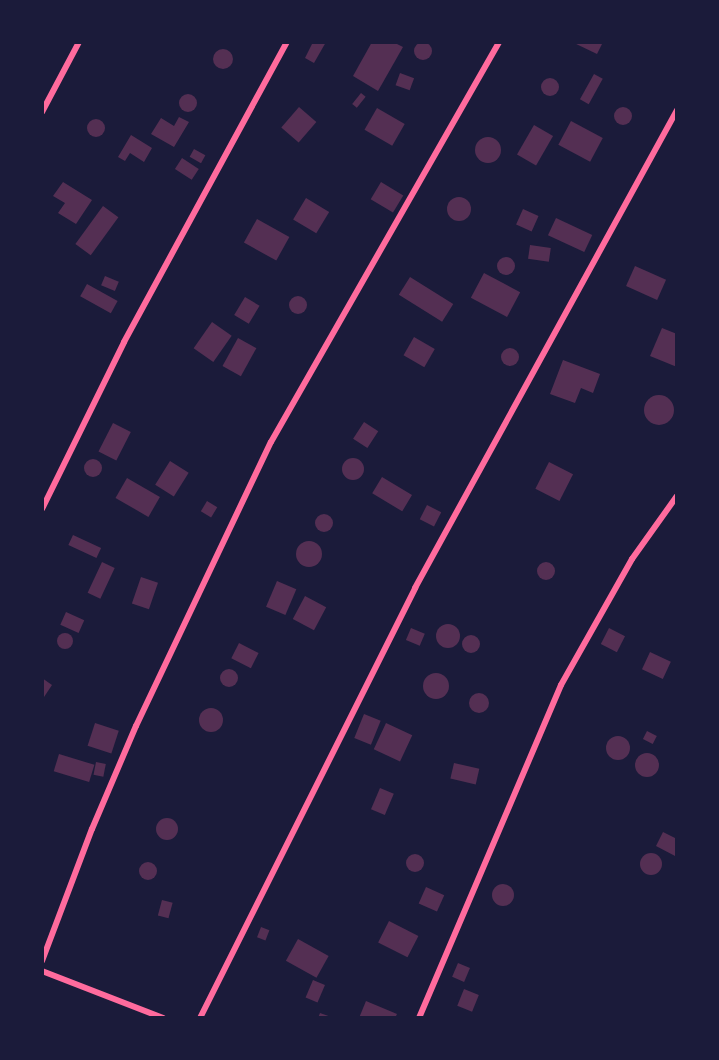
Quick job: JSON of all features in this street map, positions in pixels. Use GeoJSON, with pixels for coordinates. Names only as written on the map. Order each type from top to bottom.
{"type":"FeatureCollection","features":[{"type":"Feature","properties":{"kind":"street"},"geometry":{"type":"LineString","coordinates":[[42,112],[79,42]]}},
{"type":"Feature","properties":{"kind":"street"},"geometry":{"type":"LineString","coordinates":[[42,509],[124,342],[287,42]]}},
{"type":"Feature","properties":{"kind":"street"},"geometry":{"type":"LineString","coordinates":[[42,961],[92,829],[132,736],[271,442],[499,42]]}},
{"type":"Feature","properties":{"kind":"street"},"geometry":{"type":"LineString","coordinates":[[200,1018],[415,588],[677,110]]}},
{"type":"Feature","properties":{"kind":"street"},"geometry":{"type":"LineString","coordinates":[[419,1018],[561,685],[632,559],[677,496]]}},
{"type":"Feature","properties":{"kind":"street"},"geometry":{"type":"LineString","coordinates":[[42,971],[163,1018]]}},
{"type":"Feature","properties":{"kind":"building"},"geometry":{"type":"Polygon","coordinates":[[[313,42],[326,42],[314,63],[305,58],[313,42]]]}},
{"type":"Feature","properties":{"kind":"building"},"geometry":{"type":"Polygon","coordinates":[[[372,42],[393,42],[403,47],[378,91],[353,76],[372,42]]]}},
{"type":"Feature","properties":{"kind":"building"},"geometry":{"type":"Polygon","coordinates":[[[419,42],[427,42],[432,47],[430,58],[419,60],[414,55],[414,47],[419,42]]]}},
{"type":"Feature","properties":{"kind":"building"},"geometry":{"type":"Polygon","coordinates":[[[572,42],[603,42],[597,54],[572,42]]]}},
{"type":"Feature","properties":{"kind":"building"},"geometry":{"type":"Polygon","coordinates":[[[223,49],[230,52],[233,59],[230,66],[223,69],[216,66],[213,59],[216,52],[223,49]]]}},
{"type":"Feature","properties":{"kind":"building"},"geometry":{"type":"Polygon","coordinates":[[[400,73],[414,78],[410,90],[396,85],[400,73]]]}},
{"type":"Feature","properties":{"kind":"building"},"geometry":{"type":"Polygon","coordinates":[[[594,74],[603,79],[589,104],[580,99],[594,74]]]}},
{"type":"Feature","properties":{"kind":"building"},"geometry":{"type":"Polygon","coordinates":[[[546,78],[554,78],[559,83],[557,94],[546,96],[541,91],[541,83],[546,78]]]}},
{"type":"Feature","properties":{"kind":"building"},"geometry":{"type":"Polygon","coordinates":[[[361,93],[366,97],[357,108],[352,104],[361,93]]]}},
{"type":"Feature","properties":{"kind":"building"},"geometry":{"type":"Polygon","coordinates":[[[184,94],[192,94],[197,99],[195,110],[184,112],[179,107],[179,99],[184,94]]]}},
{"type":"Feature","properties":{"kind":"building"},"geometry":{"type":"Polygon","coordinates":[[[299,107],[316,122],[299,142],[281,127],[299,107]]]}},
{"type":"Feature","properties":{"kind":"building"},"geometry":{"type":"Polygon","coordinates":[[[619,107],[627,107],[632,112],[630,123],[619,125],[614,120],[614,112],[619,107]]]}},
{"type":"Feature","properties":{"kind":"building"},"geometry":{"type":"Polygon","coordinates":[[[377,108],[405,124],[392,146],[364,130],[377,108]]]}},
{"type":"Feature","properties":{"kind":"building"},"geometry":{"type":"Polygon","coordinates":[[[179,117],[189,122],[174,147],[151,134],[161,118],[174,126],[179,117]]]}},
{"type":"Feature","properties":{"kind":"building"},"geometry":{"type":"Polygon","coordinates":[[[92,119],[100,119],[105,124],[103,135],[92,137],[87,132],[87,124],[92,119]]]}},
{"type":"Feature","properties":{"kind":"building"},"geometry":{"type":"Polygon","coordinates":[[[571,121],[603,138],[590,162],[558,145],[571,121]]]}},
{"type":"Feature","properties":{"kind":"building"},"geometry":{"type":"Polygon","coordinates":[[[534,125],[553,136],[536,165],[517,154],[534,125]]]}},
{"type":"Feature","properties":{"kind":"building"},"geometry":{"type":"Polygon","coordinates":[[[131,135],[152,148],[144,162],[130,153],[125,161],[118,157],[131,135]]]}},
{"type":"Feature","properties":{"kind":"building"},"geometry":{"type":"Polygon","coordinates":[[[488,137],[497,141],[501,150],[497,159],[488,163],[479,159],[475,150],[479,141],[488,137]]]}},
{"type":"Feature","properties":{"kind":"building"},"geometry":{"type":"Polygon","coordinates":[[[194,149],[205,155],[201,163],[190,157],[194,149]]]}},
{"type":"Feature","properties":{"kind":"building"},"geometry":{"type":"Polygon","coordinates":[[[182,158],[199,169],[192,180],[175,169],[182,158]]]}},
{"type":"Feature","properties":{"kind":"building"},"geometry":{"type":"Polygon","coordinates":[[[63,182],[92,200],[76,224],[58,213],[65,203],[53,196],[63,182]]]}},
{"type":"Feature","properties":{"kind":"building"},"geometry":{"type":"Polygon","coordinates":[[[381,182],[403,195],[393,213],[371,199],[381,182]]]}},
{"type":"Feature","properties":{"kind":"building"},"geometry":{"type":"Polygon","coordinates":[[[459,197],[467,201],[471,209],[467,217],[459,221],[451,217],[447,209],[451,201],[459,197]]]}},
{"type":"Feature","properties":{"kind":"building"},"geometry":{"type":"Polygon","coordinates":[[[306,198],[329,212],[316,233],[293,219],[306,198]]]}},
{"type":"Feature","properties":{"kind":"building"},"geometry":{"type":"Polygon","coordinates":[[[103,206],[118,217],[91,255],[75,244],[103,206]]]}},
{"type":"Feature","properties":{"kind":"building"},"geometry":{"type":"Polygon","coordinates":[[[523,209],[539,216],[532,231],[516,225],[523,209]]]}},
{"type":"Feature","properties":{"kind":"building"},"geometry":{"type":"Polygon","coordinates":[[[556,218],[592,235],[584,252],[548,235],[556,218]]]}},
{"type":"Feature","properties":{"kind":"building"},"geometry":{"type":"Polygon","coordinates":[[[257,219],[289,237],[276,261],[244,243],[257,219]]]}},
{"type":"Feature","properties":{"kind":"building"},"geometry":{"type":"Polygon","coordinates":[[[530,245],[551,248],[549,262],[528,259],[530,245]]]}},
{"type":"Feature","properties":{"kind":"building"},"geometry":{"type":"Polygon","coordinates":[[[502,257],[510,257],[515,262],[513,273],[502,275],[497,270],[497,262],[502,257]]]}},
{"type":"Feature","properties":{"kind":"building"},"geometry":{"type":"Polygon","coordinates":[[[635,266],[666,280],[657,300],[626,286],[635,266]]]}},
{"type":"Feature","properties":{"kind":"building"},"geometry":{"type":"Polygon","coordinates":[[[484,273],[520,292],[507,317],[471,298],[484,273]]]}},
{"type":"Feature","properties":{"kind":"building"},"geometry":{"type":"Polygon","coordinates":[[[105,276],[119,282],[115,291],[101,285],[105,276]]]}},
{"type":"Feature","properties":{"kind":"building"},"geometry":{"type":"Polygon","coordinates":[[[410,277],[453,304],[442,322],[399,295],[410,277]]]}},
{"type":"Feature","properties":{"kind":"building"},"geometry":{"type":"Polygon","coordinates":[[[87,284],[118,301],[111,313],[80,296],[87,284]]]}},
{"type":"Feature","properties":{"kind":"building"},"geometry":{"type":"Polygon","coordinates":[[[294,296],[302,296],[307,301],[305,312],[294,314],[289,309],[289,301],[294,296]]]}},
{"type":"Feature","properties":{"kind":"building"},"geometry":{"type":"Polygon","coordinates":[[[245,297],[260,306],[249,324],[234,315],[245,297]]]}},
{"type":"Feature","properties":{"kind":"building"},"geometry":{"type":"Polygon","coordinates":[[[212,322],[232,336],[213,362],[194,348],[212,322]]]}},
{"type":"Feature","properties":{"kind":"building"},"geometry":{"type":"Polygon","coordinates":[[[662,328],[677,334],[677,367],[650,356],[662,328]]]}},
{"type":"Feature","properties":{"kind":"building"},"geometry":{"type":"Polygon","coordinates":[[[414,337],[435,349],[424,367],[404,355],[414,337]]]}},
{"type":"Feature","properties":{"kind":"building"},"geometry":{"type":"Polygon","coordinates":[[[238,338],[256,348],[241,376],[222,366],[238,338]]]}},
{"type":"Feature","properties":{"kind":"building"},"geometry":{"type":"Polygon","coordinates":[[[510,348],[516,351],[519,357],[516,363],[510,366],[504,363],[501,357],[504,351],[510,348]]]}},
{"type":"Feature","properties":{"kind":"building"},"geometry":{"type":"Polygon","coordinates":[[[563,360],[600,374],[593,393],[581,388],[575,403],[550,394],[563,360]]]}},
{"type":"Feature","properties":{"kind":"building"},"geometry":{"type":"Polygon","coordinates":[[[659,395],[665,396],[673,404],[673,416],[665,424],[659,425],[653,424],[645,416],[644,410],[645,404],[653,396],[659,395]]]}},
{"type":"Feature","properties":{"kind":"building"},"geometry":{"type":"Polygon","coordinates":[[[364,422],[378,431],[367,448],[353,439],[364,422]]]}},
{"type":"Feature","properties":{"kind":"building"},"geometry":{"type":"Polygon","coordinates":[[[113,423],[131,432],[116,461],[98,452],[113,423]]]}},
{"type":"Feature","properties":{"kind":"building"},"geometry":{"type":"Polygon","coordinates":[[[353,458],[363,465],[364,469],[357,479],[353,480],[343,473],[342,469],[349,459],[353,458]]]}},
{"type":"Feature","properties":{"kind":"building"},"geometry":{"type":"Polygon","coordinates":[[[93,459],[99,462],[102,468],[99,474],[93,477],[87,474],[84,468],[87,462],[93,459]]]}},
{"type":"Feature","properties":{"kind":"building"},"geometry":{"type":"Polygon","coordinates":[[[170,461],[189,473],[174,496],[155,485],[170,461]]]}},
{"type":"Feature","properties":{"kind":"building"},"geometry":{"type":"Polygon","coordinates":[[[549,462],[573,474],[559,501],[535,489],[549,462]]]}},
{"type":"Feature","properties":{"kind":"building"},"geometry":{"type":"Polygon","coordinates":[[[382,477],[412,495],[402,511],[372,493],[382,477]]]}},
{"type":"Feature","properties":{"kind":"building"},"geometry":{"type":"Polygon","coordinates":[[[127,478],[160,497],[148,517],[116,498],[127,478]]]}},
{"type":"Feature","properties":{"kind":"building"},"geometry":{"type":"Polygon","coordinates":[[[207,501],[217,507],[211,517],[201,511],[207,501]]]}},
{"type":"Feature","properties":{"kind":"building"},"geometry":{"type":"Polygon","coordinates":[[[427,505],[441,512],[434,527],[420,519],[427,505]]]}},
{"type":"Feature","properties":{"kind":"building"},"geometry":{"type":"Polygon","coordinates":[[[324,514],[330,517],[333,523],[330,529],[324,532],[318,529],[315,523],[318,517],[324,514]]]}},
{"type":"Feature","properties":{"kind":"building"},"geometry":{"type":"Polygon","coordinates":[[[73,535],[101,548],[96,558],[68,545],[73,535]]]}},
{"type":"Feature","properties":{"kind":"building"},"geometry":{"type":"Polygon","coordinates":[[[309,541],[318,545],[322,554],[318,563],[309,567],[300,563],[296,554],[300,545],[309,541]]]}},
{"type":"Feature","properties":{"kind":"building"},"geometry":{"type":"Polygon","coordinates":[[[102,562],[115,568],[100,599],[88,593],[102,562]]]}},
{"type":"Feature","properties":{"kind":"building"},"geometry":{"type":"Polygon","coordinates":[[[542,562],[550,562],[555,567],[553,578],[542,580],[537,575],[537,567],[542,562]]]}},
{"type":"Feature","properties":{"kind":"building"},"geometry":{"type":"Polygon","coordinates":[[[141,577],[158,583],[149,609],[132,603],[141,577]]]}},
{"type":"Feature","properties":{"kind":"building"},"geometry":{"type":"Polygon","coordinates":[[[277,581],[296,589],[285,615],[266,607],[277,581]]]}},
{"type":"Feature","properties":{"kind":"building"},"geometry":{"type":"Polygon","coordinates":[[[305,596],[326,607],[314,630],[293,619],[305,596]]]}},
{"type":"Feature","properties":{"kind":"building"},"geometry":{"type":"Polygon","coordinates":[[[66,612],[84,620],[79,633],[60,625],[66,612]]]}},
{"type":"Feature","properties":{"kind":"building"},"geometry":{"type":"Polygon","coordinates":[[[448,624],[456,628],[460,636],[456,644],[448,648],[440,644],[436,636],[440,628],[448,624]]]}},
{"type":"Feature","properties":{"kind":"building"},"geometry":{"type":"Polygon","coordinates":[[[411,628],[425,634],[420,646],[406,640],[411,628]]]}},
{"type":"Feature","properties":{"kind":"building"},"geometry":{"type":"Polygon","coordinates":[[[609,628],[625,636],[617,652],[601,644],[609,628]]]}},
{"type":"Feature","properties":{"kind":"building"},"geometry":{"type":"Polygon","coordinates":[[[65,633],[73,641],[65,649],[57,641],[65,633]]]}},
{"type":"Feature","properties":{"kind":"building"},"geometry":{"type":"Polygon","coordinates":[[[467,635],[475,635],[480,640],[478,651],[467,653],[462,648],[462,640],[467,635]]]}},
{"type":"Feature","properties":{"kind":"building"},"geometry":{"type":"Polygon","coordinates":[[[239,643],[259,653],[251,668],[231,658],[239,643]]]}},
{"type":"Feature","properties":{"kind":"building"},"geometry":{"type":"Polygon","coordinates":[[[650,652],[671,662],[663,679],[642,669],[650,652]]]}},
{"type":"Feature","properties":{"kind":"building"},"geometry":{"type":"Polygon","coordinates":[[[225,669],[233,669],[238,674],[236,685],[225,687],[220,682],[220,674],[225,669]]]}},
{"type":"Feature","properties":{"kind":"building"},"geometry":{"type":"Polygon","coordinates":[[[436,673],[445,677],[449,686],[445,695],[436,699],[427,695],[423,686],[427,677],[436,673]]]}},
{"type":"Feature","properties":{"kind":"building"},"geometry":{"type":"Polygon","coordinates":[[[42,678],[52,685],[42,700],[42,678]]]}},
{"type":"Feature","properties":{"kind":"building"},"geometry":{"type":"Polygon","coordinates":[[[479,693],[486,696],[489,703],[486,710],[479,713],[472,710],[469,703],[472,696],[479,693]]]}},
{"type":"Feature","properties":{"kind":"building"},"geometry":{"type":"Polygon","coordinates":[[[211,708],[216,709],[222,715],[222,725],[216,731],[211,732],[206,731],[200,725],[199,720],[200,715],[206,709],[211,708]]]}},
{"type":"Feature","properties":{"kind":"building"},"geometry":{"type":"Polygon","coordinates":[[[364,714],[381,721],[371,745],[354,738],[364,714]]]}},
{"type":"Feature","properties":{"kind":"building"},"geometry":{"type":"Polygon","coordinates":[[[95,723],[119,731],[111,754],[88,746],[95,723]]]}},
{"type":"Feature","properties":{"kind":"building"},"geometry":{"type":"Polygon","coordinates":[[[386,723],[412,735],[400,762],[374,749],[386,723]]]}},
{"type":"Feature","properties":{"kind":"building"},"geometry":{"type":"Polygon","coordinates":[[[647,731],[657,736],[653,744],[643,739],[647,731]]]}},
{"type":"Feature","properties":{"kind":"building"},"geometry":{"type":"Polygon","coordinates":[[[618,736],[627,739],[630,748],[627,757],[618,760],[609,757],[606,748],[609,739],[618,736]]]}},
{"type":"Feature","properties":{"kind":"building"},"geometry":{"type":"Polygon","coordinates":[[[647,753],[656,756],[659,765],[656,774],[647,777],[638,774],[635,765],[638,756],[647,753]]]}},
{"type":"Feature","properties":{"kind":"building"},"geometry":{"type":"Polygon","coordinates":[[[59,754],[94,765],[89,782],[54,771],[59,754]]]}},
{"type":"Feature","properties":{"kind":"building"},"geometry":{"type":"Polygon","coordinates":[[[96,762],[106,764],[103,777],[94,775],[96,762]]]}},
{"type":"Feature","properties":{"kind":"building"},"geometry":{"type":"Polygon","coordinates":[[[454,763],[479,769],[476,784],[450,779],[454,763]]]}},
{"type":"Feature","properties":{"kind":"building"},"geometry":{"type":"Polygon","coordinates":[[[380,788],[394,794],[385,815],[371,809],[380,788]]]}},
{"type":"Feature","properties":{"kind":"building"},"geometry":{"type":"Polygon","coordinates":[[[167,818],[175,821],[178,829],[175,837],[167,840],[159,837],[156,829],[159,821],[167,818]]]}},
{"type":"Feature","properties":{"kind":"building"},"geometry":{"type":"Polygon","coordinates":[[[663,832],[677,839],[677,857],[656,846],[663,832]]]}},
{"type":"Feature","properties":{"kind":"building"},"geometry":{"type":"Polygon","coordinates":[[[651,853],[659,856],[662,864],[659,872],[651,875],[643,872],[640,864],[643,856],[651,853]]]}},
{"type":"Feature","properties":{"kind":"building"},"geometry":{"type":"Polygon","coordinates":[[[411,854],[419,854],[424,859],[422,870],[411,872],[406,867],[406,859],[411,854]]]}},
{"type":"Feature","properties":{"kind":"building"},"geometry":{"type":"Polygon","coordinates":[[[144,862],[152,862],[157,867],[155,878],[144,880],[139,875],[139,867],[144,862]]]}},
{"type":"Feature","properties":{"kind":"building"},"geometry":{"type":"Polygon","coordinates":[[[503,884],[511,887],[514,895],[511,903],[503,906],[495,903],[492,895],[495,887],[503,884]]]}},
{"type":"Feature","properties":{"kind":"building"},"geometry":{"type":"Polygon","coordinates":[[[426,887],[444,895],[437,912],[419,903],[426,887]]]}},
{"type":"Feature","properties":{"kind":"building"},"geometry":{"type":"Polygon","coordinates":[[[162,900],[173,903],[168,918],[158,915],[162,900]]]}},
{"type":"Feature","properties":{"kind":"building"},"geometry":{"type":"Polygon","coordinates":[[[389,921],[418,936],[408,957],[378,942],[389,921]]]}},
{"type":"Feature","properties":{"kind":"building"},"geometry":{"type":"Polygon","coordinates":[[[261,927],[269,930],[265,940],[257,937],[261,927]]]}},
{"type":"Feature","properties":{"kind":"building"},"geometry":{"type":"Polygon","coordinates":[[[298,939],[329,956],[316,978],[286,961],[298,939]]]}},
{"type":"Feature","properties":{"kind":"building"},"geometry":{"type":"Polygon","coordinates":[[[458,963],[470,968],[464,982],[452,977],[458,963]]]}},
{"type":"Feature","properties":{"kind":"building"},"geometry":{"type":"Polygon","coordinates":[[[313,980],[325,985],[318,1003],[306,997],[313,980]]]}},
{"type":"Feature","properties":{"kind":"building"},"geometry":{"type":"Polygon","coordinates":[[[464,989],[479,995],[472,1012],[457,1006],[464,989]]]}},
{"type":"Feature","properties":{"kind":"building"},"geometry":{"type":"Polygon","coordinates":[[[366,1001],[397,1014],[395,1018],[359,1018],[366,1001]]]}},
{"type":"Feature","properties":{"kind":"building"},"geometry":{"type":"Polygon","coordinates":[[[320,1013],[334,1018],[318,1018],[320,1013]]]}}]}
